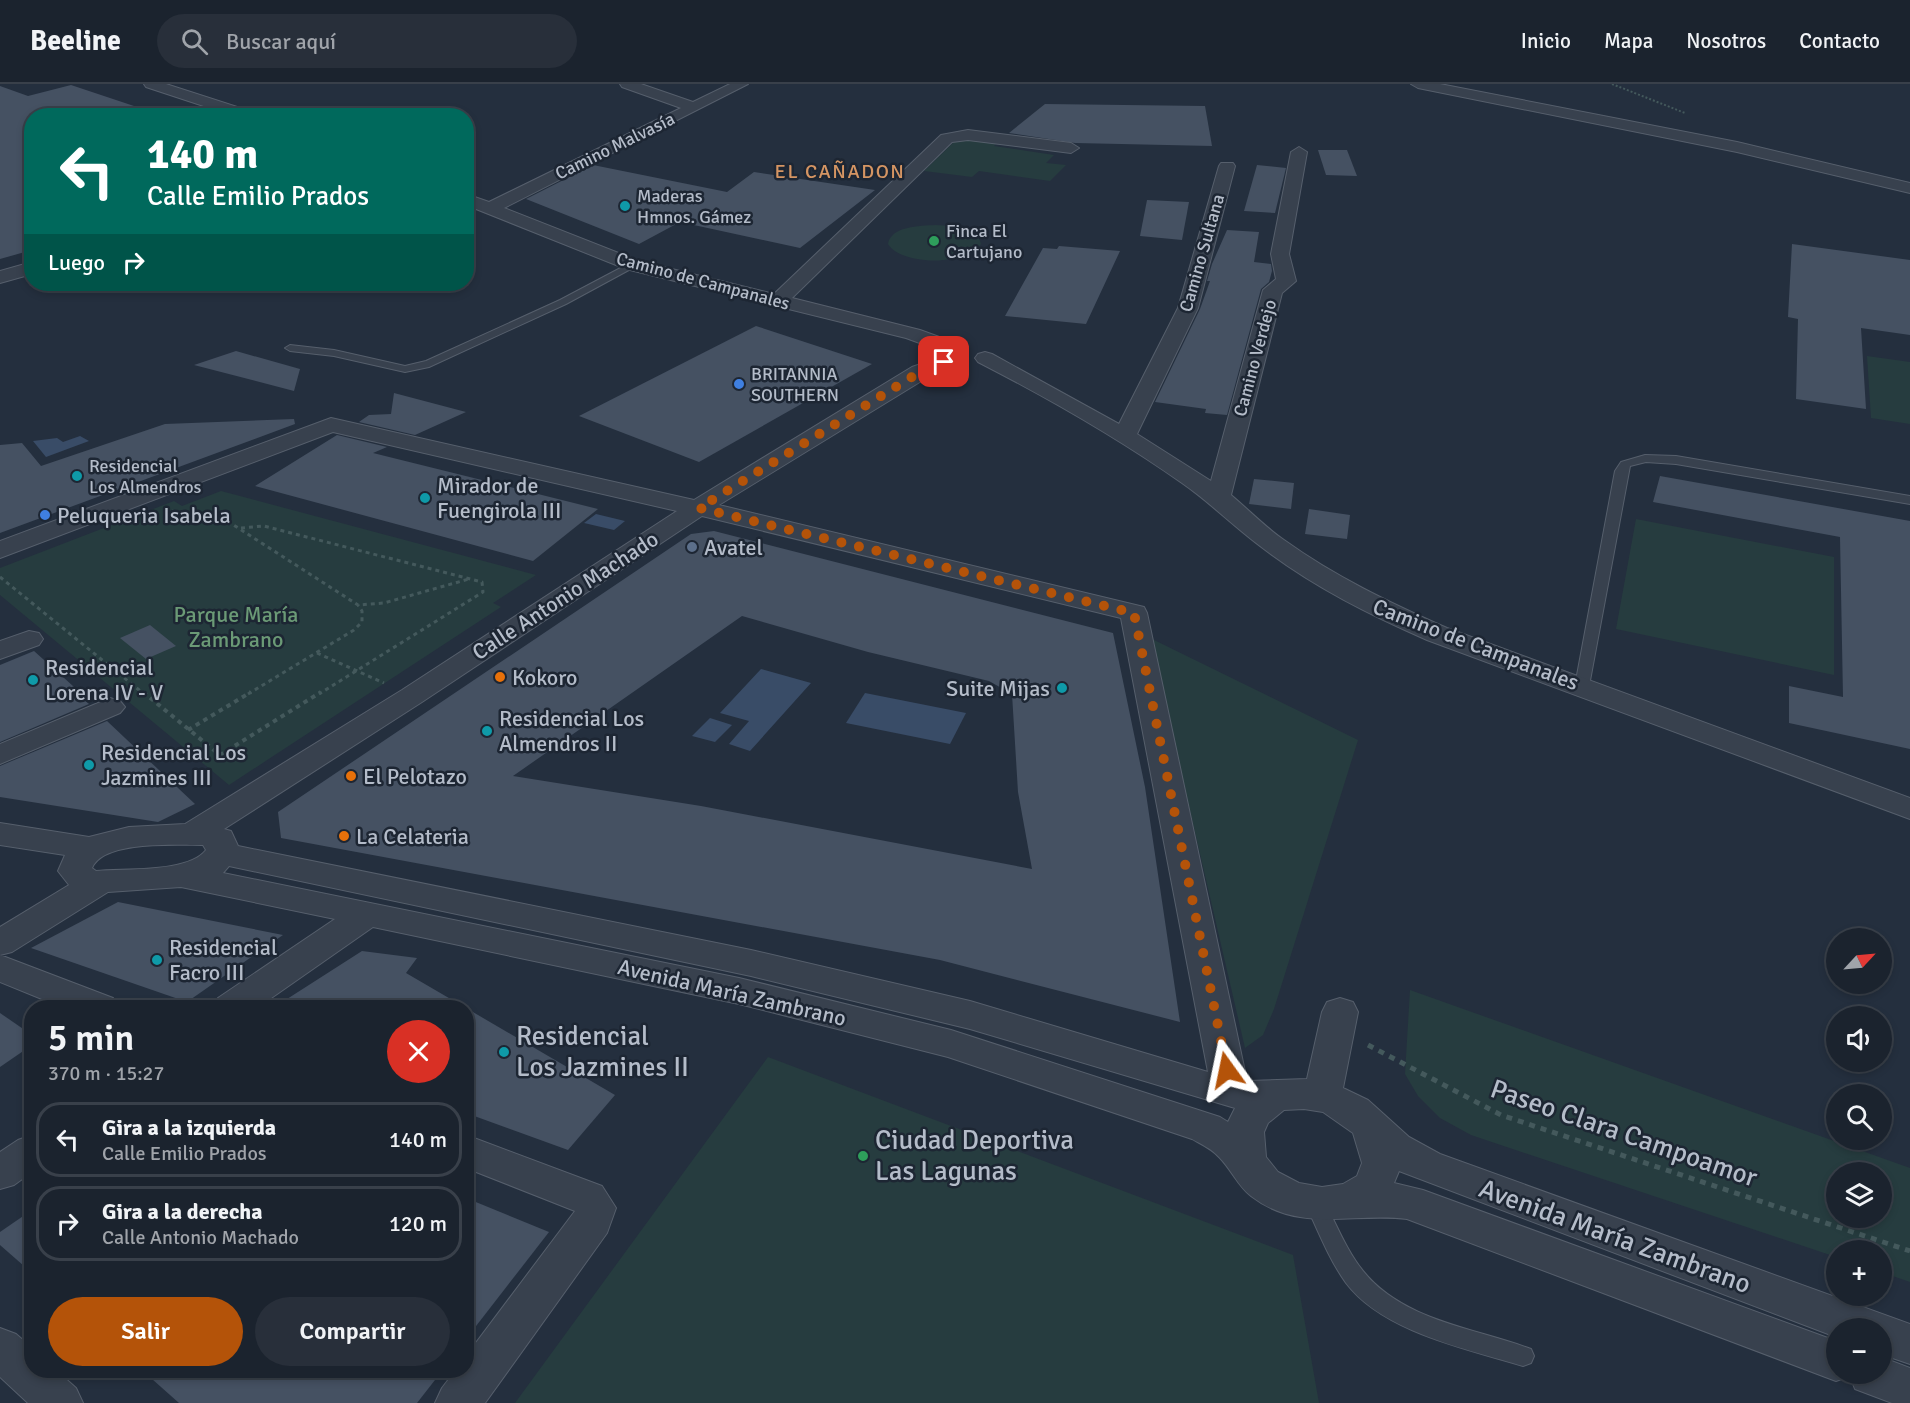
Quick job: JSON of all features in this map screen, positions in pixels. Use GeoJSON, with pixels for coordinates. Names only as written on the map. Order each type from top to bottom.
{"type":"FeatureCollection","features":[{"type":"Feature","properties":{"kind":"street"},"geometry":{"type":"LineString","coordinates":[[151,84],[226,108]]}},
{"type":"Feature","properties":{"kind":"street"},"geometry":{"type":"LineString","coordinates":[[627,84],[693,107]]}},
{"type":"Feature","properties":{"kind":"street","name":"Camino Malvasía"},"geometry":{"type":"LineString","coordinates":[[490,208],[741,84]]}},
{"type":"Feature","properties":{"kind":"street"},"geometry":{"type":"LineString","coordinates":[[1418,84],[1737,147],[1910,188]]}},
{"type":"Feature","properties":{"kind":"street"},"geometry":{"type":"LineString","coordinates":[[1486,97],[1516,87]]}},
{"type":"Feature","properties":{"kind":"street"},"geometry":{"type":"LineString","coordinates":[[777,302],[947,138],[968,135],[1071,148]]}},
{"type":"Feature","properties":{"kind":"street","name":"Camino Verdejo"},"geometry":{"type":"LineString","coordinates":[[1218,498],[1273,290],[1286,281],[1280,254],[1299,152]]}},
{"type":"Feature","properties":{"kind":"street","name":"Camino Sultana"},"geometry":{"type":"LineString","coordinates":[[1124,436],[1188,308],[1227,166]]}},
{"type":"Feature","properties":{"kind":"street","name":"Camino de Campanales"},"geometry":{"type":"LineString","coordinates":[[474,202],[633,265],[913,334],[961,359],[1014,373],[1124,436],[1218,498],[1272,543],[1342,590],[1437,634],[1910,809]]}},
{"type":"Feature","properties":{"kind":"street"},"geometry":{"type":"LineString","coordinates":[[0,277],[24,270]]}},
{"type":"Feature","properties":{"kind":"street","name":"Calle Antonio Machado"},"geometry":{"type":"LineString","coordinates":[[191,835],[412,696],[699,508],[920,372],[961,359]]}},
{"type":"Feature","properties":{"kind":"street"},"geometry":{"type":"LineString","coordinates":[[0,550],[332,425],[699,508],[1134,613],[1231,1093]]}},
{"type":"Feature","properties":{"kind":"street"},"geometry":{"type":"LineString","coordinates":[[0,651],[29,639]]}},
{"type":"Feature","properties":{"kind":"street"},"geometry":{"type":"LineString","coordinates":[[0,756],[111,707]]}},
{"type":"Feature","properties":{"kind":"street"},"geometry":{"type":"LineString","coordinates":[[0,834],[89,848]]}},
{"type":"Feature","properties":{"kind":"street"},"geometry":{"type":"LineString","coordinates":[[191,835],[214,836],[223,845],[222,854],[211,866],[201,872],[182,876],[100,882],[85,881],[74,871],[79,857],[89,848],[116,839],[191,835]]}},
{"type":"Feature","properties":{"kind":"street","name":"Avenida María Zambrano"},"geometry":{"type":"LineString","coordinates":[[222,854],[751,963],[970,1015],[1231,1093],[1249,1096],[1307,1095]]}},
{"type":"Feature","properties":{"kind":"street","name":"Avenida María Zambrano"},"geometry":{"type":"LineString","coordinates":[[182,876],[739,991],[951,1044],[1206,1128],[1232,1144],[1255,1174]]}},
{"type":"Feature","properties":{"kind":"street"},"geometry":{"type":"LineString","coordinates":[[0,943],[100,882]]}},
{"type":"Feature","properties":{"kind":"street"},"geometry":{"type":"LineString","coordinates":[[243,1000],[369,914]]}},
{"type":"Feature","properties":{"kind":"street"},"geometry":{"type":"LineString","coordinates":[[0,968],[80,1000]]}},
{"type":"Feature","properties":{"kind":"street"},"geometry":{"type":"LineString","coordinates":[[1307,1095],[1338,1020]]}},
{"type":"Feature","properties":{"kind":"street"},"geometry":{"type":"LineString","coordinates":[[1307,1095],[1334,1100],[1354,1111],[1371,1127],[1381,1145],[1382,1165],[1376,1182],[1362,1196],[1328,1205],[1292,1200],[1271,1189],[1255,1174],[1245,1157],[1242,1139],[1246,1122],[1256,1109],[1272,1099],[1307,1095]]}},
{"type":"Feature","properties":{"kind":"street","name":"Avenida María Zambrano"},"geometry":{"type":"LineString","coordinates":[[1371,1127],[1400,1153],[1452,1176],[1838,1318]]}},
{"type":"Feature","properties":{"kind":"street"},"geometry":{"type":"LineString","coordinates":[[458,1403],[592,1221],[596,1208],[588,1198],[474,1154]]}},
{"type":"Feature","properties":{"kind":"street"},"geometry":{"type":"LineString","coordinates":[[0,1173],[24,1156]]}},
{"type":"Feature","properties":{"kind":"street","name":"Avenida María Zambrano"},"geometry":{"type":"LineString","coordinates":[[1328,1205],[1384,1199],[1409,1202],[1826,1357]]}},
{"type":"Feature","properties":{"kind":"street"},"geometry":{"type":"LineString","coordinates":[[1892,1338],[1910,1344]]}},
{"type":"Feature","properties":{"kind":"street"},"geometry":{"type":"LineString","coordinates":[[0,1348],[24,1370]]}},
{"type":"Feature","properties":{"kind":"street"},"geometry":{"type":"LineString","coordinates":[[33,1378],[60,1403]]}},
{"type":"Feature","properties":{"kind":"street"},"geometry":{"type":"LineString","coordinates":[[1892,1382],[1910,1389]]}},
{"type":"Feature","properties":{"kind":"lane"},"geometry":{"type":"LineString","coordinates":[[290,348],[334,353],[405,369],[416,368],[562,302],[633,265]]}},
{"type":"Feature","properties":{"kind":"lane"},"geometry":{"type":"LineString","coordinates":[[1582,686],[1621,471],[1625,464],[1645,458],[1676,460],[1910,500]]}},
{"type":"Feature","properties":{"kind":"lane"},"geometry":{"type":"LineString","coordinates":[[1328,1205],[1357,1280],[1395,1312],[1523,1356]]}},
{"type":"Feature","properties":{"kind":"path"},"geometry":{"type":"LineString","coordinates":[[163,505],[180,514],[225,521],[241,528],[358,605],[362,611],[362,622],[354,630],[188,730]]}},
{"type":"Feature","properties":{"kind":"path"},"geometry":{"type":"LineString","coordinates":[[0,577],[220,755],[483,592],[482,582],[470,578],[264,526],[241,528]]}},
{"type":"Feature","properties":{"kind":"path"},"geometry":{"type":"LineString","coordinates":[[358,605],[384,603],[470,578]]}},
{"type":"Feature","properties":{"kind":"path"},"geometry":{"type":"LineString","coordinates":[[316,653],[356,671]]}},
{"type":"Feature","properties":{"kind":"path","name":"Paseo Clara Campoamor"},"geometry":{"type":"LineString","coordinates":[[1338,1020],[1501,1114],[1910,1251]]}},
{"type":"Feature","properties":{"kind":"green space"},"geometry":{"type":"Polygon","coordinates":[[[968,138],[999,141],[994,146],[1054,155],[1046,163],[1066,165],[1050,181],[979,171],[972,177],[924,171],[956,140],[968,138]]]}},
{"type":"Feature","properties":{"kind":"green space","name":"Finca El Cartujano"},"geometry":{"type":"Polygon","coordinates":[[[935,225],[969,230],[979,238],[981,244],[962,256],[934,260],[906,256],[895,251],[888,244],[890,238],[900,230],[935,225]]]}},
{"type":"Feature","properties":{"kind":"green space"},"geometry":{"type":"Polygon","coordinates":[[[1867,356],[1910,362],[1910,424],[1871,418],[1867,356]]]}},
{"type":"Feature","properties":{"kind":"green space","name":"Parque María Zambrano"},"geometry":{"type":"Polygon","coordinates":[[[221,491],[536,575],[493,603],[501,607],[229,785],[0,595],[0,568],[174,501],[182,506],[221,491]]]}},
{"type":"Feature","properties":{"kind":"green space"},"geometry":{"type":"Polygon","coordinates":[[[1636,519],[1834,557],[1834,675],[1616,629],[1636,519]]]}},
{"type":"Feature","properties":{"kind":"green space"},"geometry":{"type":"Polygon","coordinates":[[[1150,638],[1358,740],[1274,1009],[1263,1035],[1245,1048],[1150,638]]]}},
{"type":"Feature","properties":{"kind":"green space"},"geometry":{"type":"Polygon","coordinates":[[[1410,990],[1826,1138],[1826,1150],[1859,1150],[1910,1168],[1910,1282],[1892,1276],[1892,1240],[1826,1240],[1826,1254],[1471,1135],[1440,1118],[1418,1096],[1405,1074],[1410,990]]]}},
{"type":"Feature","properties":{"kind":"green space","name":"Ciudad Deportiva Las Lagunas"},"geometry":{"type":"Polygon","coordinates":[[[768,1057],[1293,1255],[1319,1403],[515,1403],[768,1057]]]}},
{"type":"Feature","properties":{"kind":"water"},"geometry":{"type":"Polygon","coordinates":[[[80,436],[89,441],[46,457],[33,441],[57,438],[63,442],[80,436]]]}},
{"type":"Feature","properties":{"kind":"water"},"geometry":{"type":"Polygon","coordinates":[[[596,514],[625,521],[614,530],[584,523],[596,514]]]}},
{"type":"Feature","properties":{"kind":"water"},"geometry":{"type":"Polygon","coordinates":[[[761,669],[811,683],[750,751],[729,744],[749,721],[720,713],[761,669]]]}},
{"type":"Feature","properties":{"kind":"water"},"geometry":{"type":"Polygon","coordinates":[[[865,693],[966,713],[950,744],[846,723],[865,693]]]}},
{"type":"Feature","properties":{"kind":"water"},"geometry":{"type":"Polygon","coordinates":[[[710,718],[732,725],[715,742],[692,736],[710,718]]]}},
{"type":"Feature","properties":{"kind":"building"},"geometry":{"type":"Polygon","coordinates":[[[71,85],[140,108],[24,108],[24,252],[0,259],[0,86],[28,96],[71,85]]]}},
{"type":"Feature","properties":{"kind":"building"},"geometry":{"type":"Polygon","coordinates":[[[1045,104],[1205,106],[1212,146],[1075,143],[1009,133],[1045,104]]]}},
{"type":"Feature","properties":{"kind":"building"},"geometry":{"type":"Polygon","coordinates":[[[1318,150],[1347,150],[1357,176],[1326,175],[1318,150]]]}},
{"type":"Feature","properties":{"kind":"building"},"geometry":{"type":"Polygon","coordinates":[[[593,165],[727,192],[754,172],[875,190],[800,248],[680,222],[639,244],[526,199],[593,165]]]}},
{"type":"Feature","properties":{"kind":"building"},"geometry":{"type":"Polygon","coordinates":[[[1257,165],[1286,168],[1275,213],[1244,211],[1257,165]]]}},
{"type":"Feature","properties":{"kind":"building"},"geometry":{"type":"Polygon","coordinates":[[[1147,200],[1189,202],[1182,240],[1140,236],[1147,200]]]}},
{"type":"Feature","properties":{"kind":"building"},"geometry":{"type":"Polygon","coordinates":[[[1227,230],[1259,232],[1254,262],[1271,264],[1272,271],[1269,282],[1261,289],[1227,415],[1205,413],[1206,409],[1155,402],[1200,309],[1210,281],[1207,281],[1212,264],[1227,230]]]}},
{"type":"Feature","properties":{"kind":"building"},"geometry":{"type":"Polygon","coordinates":[[[1792,244],[1910,260],[1910,335],[1861,328],[1866,409],[1796,399],[1798,319],[1788,317],[1792,244]]]}},
{"type":"Feature","properties":{"kind":"building"},"geometry":{"type":"Polygon","coordinates":[[[1059,246],[1120,251],[1086,324],[1005,316],[1043,248],[1057,249],[1059,246]]]}},
{"type":"Feature","properties":{"kind":"building"},"geometry":{"type":"Polygon","coordinates":[[[756,326],[872,364],[699,462],[579,416],[756,326]]]}},
{"type":"Feature","properties":{"kind":"building"},"geometry":{"type":"Polygon","coordinates":[[[236,351],[300,369],[294,391],[194,365],[236,351]]]}},
{"type":"Feature","properties":{"kind":"building"},"geometry":{"type":"Polygon","coordinates":[[[394,393],[466,412],[415,435],[359,422],[369,415],[391,414],[394,393]]]}},
{"type":"Feature","properties":{"kind":"building","name":"Residencial Los Almendros"},"geometry":{"type":"Polygon","coordinates":[[[294,419],[295,424],[0,533],[0,445],[22,443],[41,466],[165,424],[294,419]]]}},
{"type":"Feature","properties":{"kind":"building","name":"Mirador de Fuengirola III"},"geometry":{"type":"Polygon","coordinates":[[[337,435],[387,447],[373,453],[598,509],[533,561],[255,486],[337,435]]]}},
{"type":"Feature","properties":{"kind":"building"},"geometry":{"type":"Polygon","coordinates":[[[1660,476],[1910,521],[1910,749],[1789,723],[1789,686],[1843,697],[1840,537],[1653,502],[1660,476]]]}},
{"type":"Feature","properties":{"kind":"building"},"geometry":{"type":"Polygon","coordinates":[[[1254,479],[1294,483],[1291,509],[1249,504],[1254,479]]]}},
{"type":"Feature","properties":{"kind":"building"},"geometry":{"type":"Polygon","coordinates":[[[1309,509],[1350,515],[1347,539],[1305,534],[1309,509]]]}},
{"type":"Feature","properties":{"kind":"building"},"geometry":{"type":"Polygon","coordinates":[[[714,531],[1113,633],[1145,787],[1180,1022],[940,960],[281,838],[278,812],[691,534],[714,531]],[[742,616],[513,776],[701,806],[1032,869],[1018,792],[1012,694],[989,681],[868,652],[742,616]]]}},
{"type":"Feature","properties":{"kind":"building"},"geometry":{"type":"Polygon","coordinates":[[[150,625],[176,646],[146,659],[120,638],[150,625]]]}},
{"type":"Feature","properties":{"kind":"building","name":"Residencial Lorena IV - V"},"geometry":{"type":"Polygon","coordinates":[[[34,651],[83,695],[80,696],[89,704],[0,742],[0,665],[34,651]]]}},
{"type":"Feature","properties":{"kind":"building","name":"Residencial Los Jazmines III"},"geometry":{"type":"Polygon","coordinates":[[[107,721],[195,804],[158,822],[0,797],[0,766],[107,721]]]}},
{"type":"Feature","properties":{"kind":"building","name":"Residencial Facro III"},"geometry":{"type":"Polygon","coordinates":[[[118,902],[283,935],[190,1000],[181,1000],[31,948],[118,902]]]}},
{"type":"Feature","properties":{"kind":"building","name":"Residencial Los Jazmines II"},"geometry":{"type":"Polygon","coordinates":[[[362,951],[417,958],[406,973],[452,1000],[285,1000],[362,951]]]}},
{"type":"Feature","properties":{"kind":"building"},"geometry":{"type":"Polygon","coordinates":[[[0,1013],[24,1030],[24,1050],[0,1067],[0,1013]]]}},
{"type":"Feature","properties":{"kind":"building","name":"Residencial Los Jazmines II"},"geometry":{"type":"Polygon","coordinates":[[[474,1013],[615,1095],[568,1150],[474,1116],[474,1013]]]}},
{"type":"Feature","properties":{"kind":"building"},"geometry":{"type":"Polygon","coordinates":[[[474,1201],[549,1232],[474,1329],[474,1201]]]}},
{"type":"Feature","properties":{"kind":"building"},"geometry":{"type":"Polygon","coordinates":[[[24,1216],[24,1266],[0,1245],[0,1232],[24,1216]]]}},
{"type":"Feature","properties":{"kind":"building"},"geometry":{"type":"Polygon","coordinates":[[[151,1378],[437,1378],[417,1403],[179,1403],[151,1378]]]}},
{"type":"Feature","properties":{"kind":"place","name":"Maderas Hmnos. Gámez"},"geometry":{"type":"Point","coordinates":[625,206]}},
{"type":"Feature","properties":{"kind":"place","name":"Finca El Cartujano"},"geometry":{"type":"Point","coordinates":[934,241]}},
{"type":"Feature","properties":{"kind":"place","name":"BRITANNIA SOUTHERN"},"geometry":{"type":"Point","coordinates":[739,384]}},
{"type":"Feature","properties":{"kind":"place","name":"Residencial Los Almendros"},"geometry":{"type":"Point","coordinates":[77,476]}},
{"type":"Feature","properties":{"kind":"place","name":"Mirador de Fuengirola III"},"geometry":{"type":"Point","coordinates":[425,498]}},
{"type":"Feature","properties":{"kind":"place","name":"Peluqueria Isabela"},"geometry":{"type":"Point","coordinates":[45,515]}},
{"type":"Feature","properties":{"kind":"place","name":"Avatel"},"geometry":{"type":"Point","coordinates":[692,547]}},
{"type":"Feature","properties":{"kind":"place","name":"Kokoro"},"geometry":{"type":"Point","coordinates":[500,677]}},
{"type":"Feature","properties":{"kind":"place","name":"Residencial Lorena IV - V"},"geometry":{"type":"Point","coordinates":[33,680]}},
{"type":"Feature","properties":{"kind":"place","name":"Suite Mijas"},"geometry":{"type":"Point","coordinates":[1062,688]}},
{"type":"Feature","properties":{"kind":"place","name":"Residencial Los Almendros II"},"geometry":{"type":"Point","coordinates":[487,731]}},
{"type":"Feature","properties":{"kind":"place","name":"Residencial Los Jazmines III"},"geometry":{"type":"Point","coordinates":[89,765]}},
{"type":"Feature","properties":{"kind":"place","name":"El Pelotazo"},"geometry":{"type":"Point","coordinates":[351,776]}},
{"type":"Feature","properties":{"kind":"place","name":"La Celateria"},"geometry":{"type":"Point","coordinates":[344,836]}},
{"type":"Feature","properties":{"kind":"place","name":"Residencial Facro III"},"geometry":{"type":"Point","coordinates":[157,960]}},
{"type":"Feature","properties":{"kind":"place","name":"Residencial Los Jazmines II"},"geometry":{"type":"Point","coordinates":[504,1052]}},
{"type":"Feature","properties":{"kind":"place","name":"Ciudad Deportiva Las Lagunas"},"geometry":{"type":"Point","coordinates":[863,1156]}},
{"type":"Feature","properties":{"kind":"district","name":"EL CAÑADON"},"geometry":{"type":"Point","coordinates":[840,171]}},
{"type":"Feature","properties":{"kind":"route"},"geometry":{"type":"LineString","coordinates":[[944,362],[920,372],[699,508],[1134,613],[1227,1070]]}}]}
